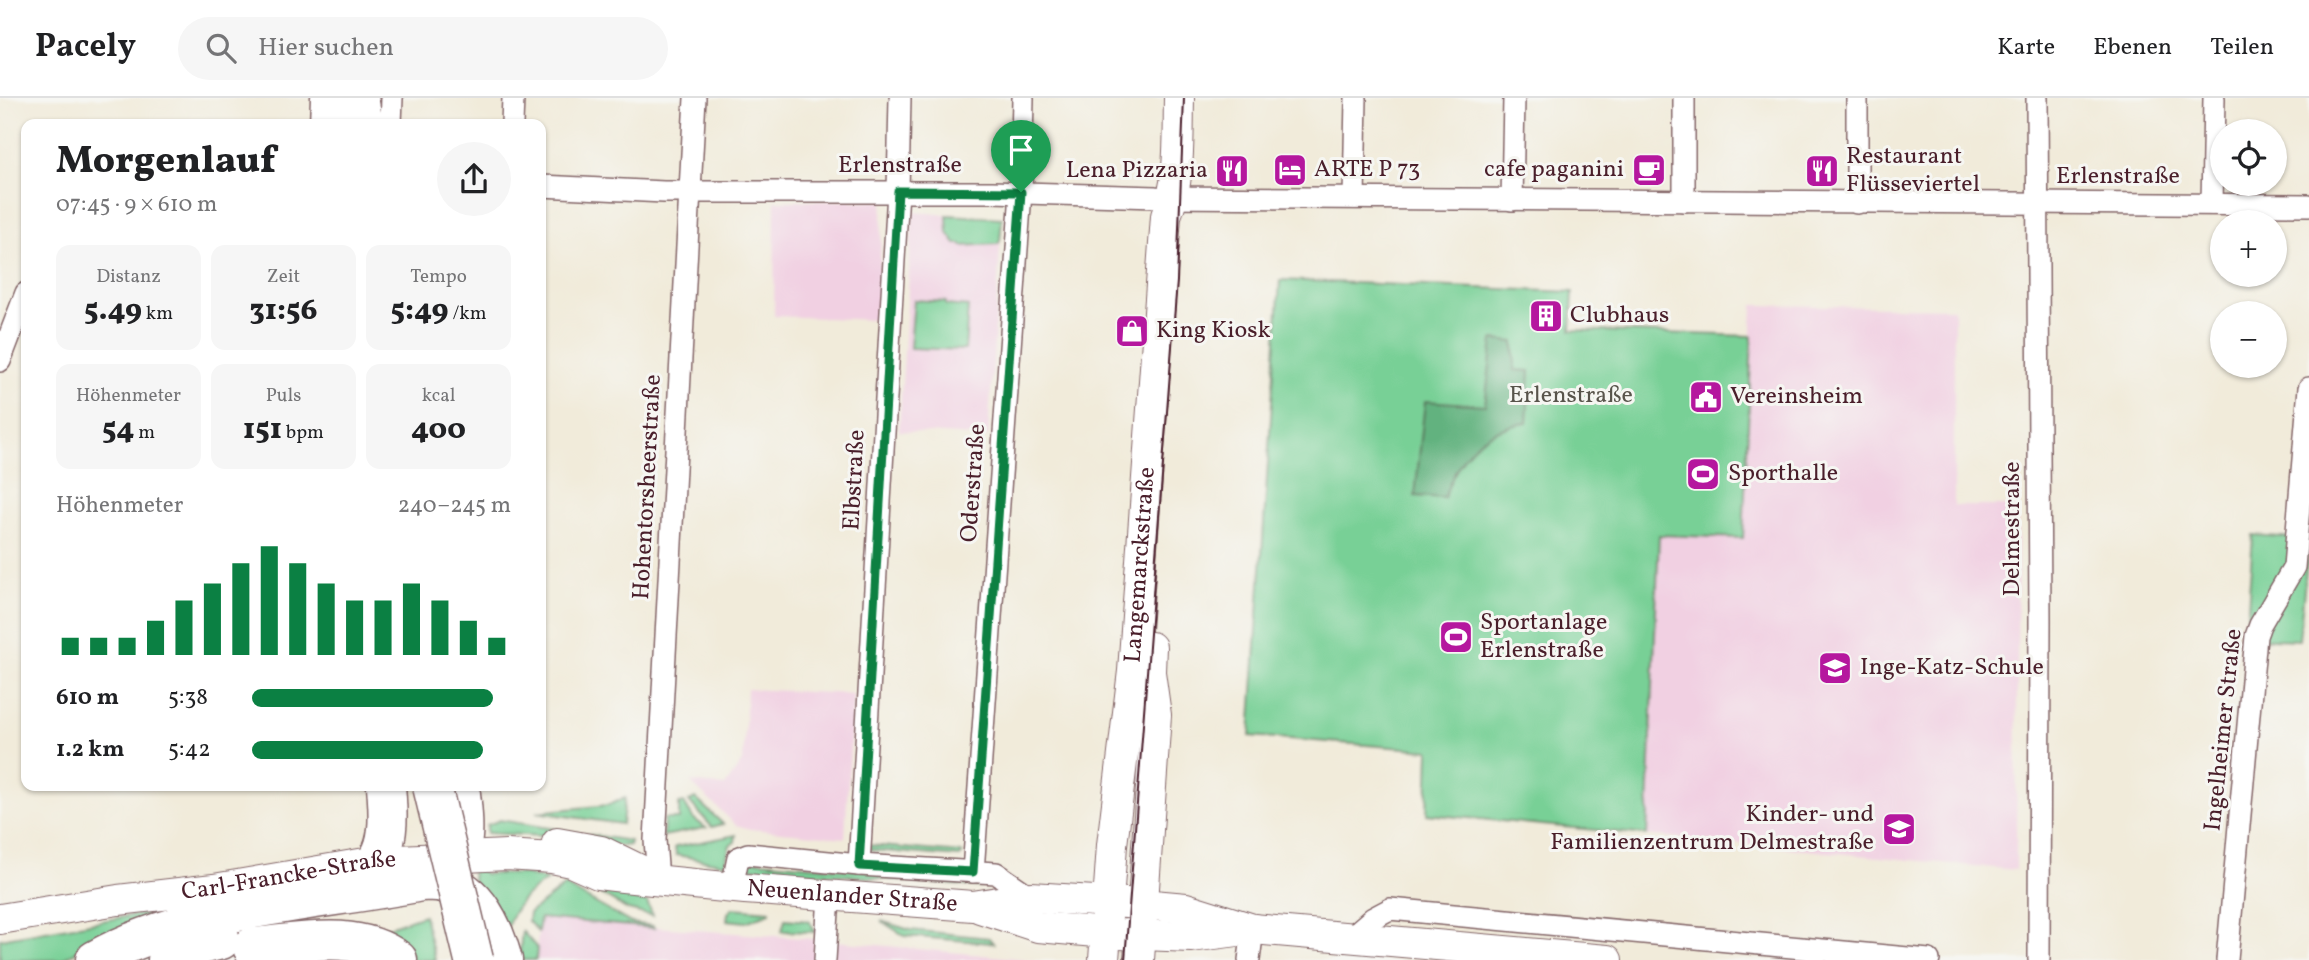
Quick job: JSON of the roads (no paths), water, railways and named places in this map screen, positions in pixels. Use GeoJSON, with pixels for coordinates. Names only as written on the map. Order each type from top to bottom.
{"type":"FeatureCollection","features":[{"type":"Feature","properties":{"kind":"highway"},"geometry":{"type":"LineString","coordinates":[[328,898],[356,883],[381,853],[388,830],[386,791]]}},
{"type":"Feature","properties":{"kind":"highway"},"geometry":{"type":"LineString","coordinates":[[409,791],[450,960]]}},
{"type":"Feature","properties":{"kind":"highway"},"geometry":{"type":"LineString","coordinates":[[433,791],[474,960]]}},
{"type":"Feature","properties":{"kind":"highway"},"geometry":{"type":"LineString","coordinates":[[460,791],[457,859],[471,899],[493,927],[503,960]]}},
{"type":"Feature","properties":{"kind":"highway"},"geometry":{"type":"LineString","coordinates":[[94,960],[110,951],[185,925],[226,915],[421,882],[457,859]]}},
{"type":"Feature","properties":{"kind":"highway"},"geometry":{"type":"LineString","coordinates":[[167,960],[201,945],[247,934],[306,928],[416,906],[457,859]]}},
{"type":"Feature","properties":{"kind":"highway"},"geometry":{"type":"LineString","coordinates":[[217,960],[306,928]]}},
{"type":"Feature","properties":{"kind":"highway"},"geometry":{"type":"LineString","coordinates":[[252,947],[354,941],[376,947],[398,960]]}},
{"type":"Feature","properties":{"kind":"main road","name":"Langemarckstraße"},"geometry":{"type":"LineString","coordinates":[[1139,948],[1156,715],[1150,672],[1179,217],[1174,197],[1179,98]]}},
{"type":"Feature","properties":{"kind":"main road","name":"Langemarckstraße"},"geometry":{"type":"LineString","coordinates":[[1105,947],[1112,845],[1133,671],[1166,216],[1174,197]]}},
{"type":"Feature","properties":{"kind":"main road","name":"Neuenlander Straße"},"geometry":{"type":"LineString","coordinates":[[381,853],[457,859],[552,858],[571,862],[598,874],[973,906],[1031,897],[1108,901],[1186,908],[1252,929]]}},
{"type":"Feature","properties":{"kind":"main road","name":"Carl-Francke-Straße"},"geometry":{"type":"LineString","coordinates":[[0,919],[118,900],[213,875],[381,853]]}},
{"type":"Feature","properties":{"kind":"main road","name":"Neuenlander Straße"},"geometry":{"type":"LineString","coordinates":[[973,906],[1105,947],[1139,948],[1191,937],[1252,929],[1607,960]]}},
{"type":"Feature","properties":{"kind":"street"},"geometry":{"type":"LineString","coordinates":[[391,119],[392,98]]}},
{"type":"Feature","properties":{"kind":"street"},"geometry":{"type":"LineString","coordinates":[[512,119],[513,98]]}},
{"type":"Feature","properties":{"kind":"street","name":"Hohentorsheerstraße"},"geometry":{"type":"LineString","coordinates":[[658,879],[655,840],[695,98]]}},
{"type":"Feature","properties":{"kind":"street","name":"Elbstraße"},"geometry":{"type":"LineString","coordinates":[[859,866],[898,191],[900,98]]}},
{"type":"Feature","properties":{"kind":"street","name":"Oderstraße"},"geometry":{"type":"LineString","coordinates":[[973,872],[1021,192],[1023,98]]}},
{"type":"Feature","properties":{"kind":"street"},"geometry":{"type":"LineString","coordinates":[[1354,198],[1356,98]]}},
{"type":"Feature","properties":{"kind":"street"},"geometry":{"type":"LineString","coordinates":[[1512,200],[1514,98]]}},
{"type":"Feature","properties":{"kind":"street"},"geometry":{"type":"LineString","coordinates":[[1684,98],[1684,201]]}},
{"type":"Feature","properties":{"kind":"street"},"geometry":{"type":"LineString","coordinates":[[1857,98],[1857,203]]}},
{"type":"Feature","properties":{"kind":"street","name":"Delmestraße"},"geometry":{"type":"LineString","coordinates":[[2037,98],[2039,960]]}},
{"type":"Feature","properties":{"kind":"street"},"geometry":{"type":"LineString","coordinates":[[2212,204],[2214,98]]}},
{"type":"Feature","properties":{"kind":"street","name":"Erlenstraße"},"geometry":{"type":"LineString","coordinates":[[546,186],[690,193],[898,191],[1174,197],[2309,205]]}},
{"type":"Feature","properties":{"kind":"street"},"geometry":{"type":"LineString","coordinates":[[0,361],[21,306]]}},
{"type":"Feature","properties":{"kind":"street","name":"Ingelheimer Straße"},"geometry":{"type":"LineString","coordinates":[[2227,960],[2256,636],[2294,567],[2309,388]]}},
{"type":"Feature","properties":{"kind":"street","name":"Neuenlander Straße"},"geometry":{"type":"LineString","coordinates":[[733,887],[738,858],[748,854],[859,866],[996,873],[1031,897]]}},
{"type":"Feature","properties":{"kind":"street"},"geometry":{"type":"LineString","coordinates":[[825,960],[829,895]]}},
{"type":"Feature","properties":{"kind":"street"},"geometry":{"type":"LineString","coordinates":[[1351,937],[1373,918],[1390,909],[1930,960]]}},
{"type":"Feature","properties":{"kind":"street"},"geometry":{"type":"LineString","coordinates":[[1249,960],[1252,929]]}},
{"type":"Feature","properties":{"kind":"tram line"},"geometry":{"type":"LineString","coordinates":[[1125,960],[1177,281],[1184,98]]}},
{"type":"Feature","properties":{"kind":"place","name":"ARTE P 73"},"geometry":{"type":"Point","coordinates":[1290,170]}},
{"type":"Feature","properties":{"kind":"place","name":"cafe paganini"},"geometry":{"type":"Point","coordinates":[1649,170]}},
{"type":"Feature","properties":{"kind":"place","name":"Lena Pizzaria"},"geometry":{"type":"Point","coordinates":[1232,171]}},
{"type":"Feature","properties":{"kind":"place","name":"Restaurant Flüsseviertel"},"geometry":{"type":"Point","coordinates":[1822,171]}},
{"type":"Feature","properties":{"kind":"place","name":"Clubhaus"},"geometry":{"type":"Point","coordinates":[1546,316]}},
{"type":"Feature","properties":{"kind":"place","name":"King Kiosk"},"geometry":{"type":"Point","coordinates":[1132,331]}},
{"type":"Feature","properties":{"kind":"place","name":"Vereinsheim"},"geometry":{"type":"Point","coordinates":[1706,397]}},
{"type":"Feature","properties":{"kind":"place","name":"Sporthalle"},"geometry":{"type":"Point","coordinates":[1703,474]}},
{"type":"Feature","properties":{"kind":"place","name":"Sportanlage Erlenstraße"},"geometry":{"type":"Point","coordinates":[1456,637]}},
{"type":"Feature","properties":{"kind":"place","name":"Inge-Katz-Schule"},"geometry":{"type":"Point","coordinates":[1835,668]}},
{"type":"Feature","properties":{"kind":"place","name":"Kinder- und Familienzentrum Delmestraße"},"geometry":{"type":"Point","coordinates":[1899,829]}}]}
